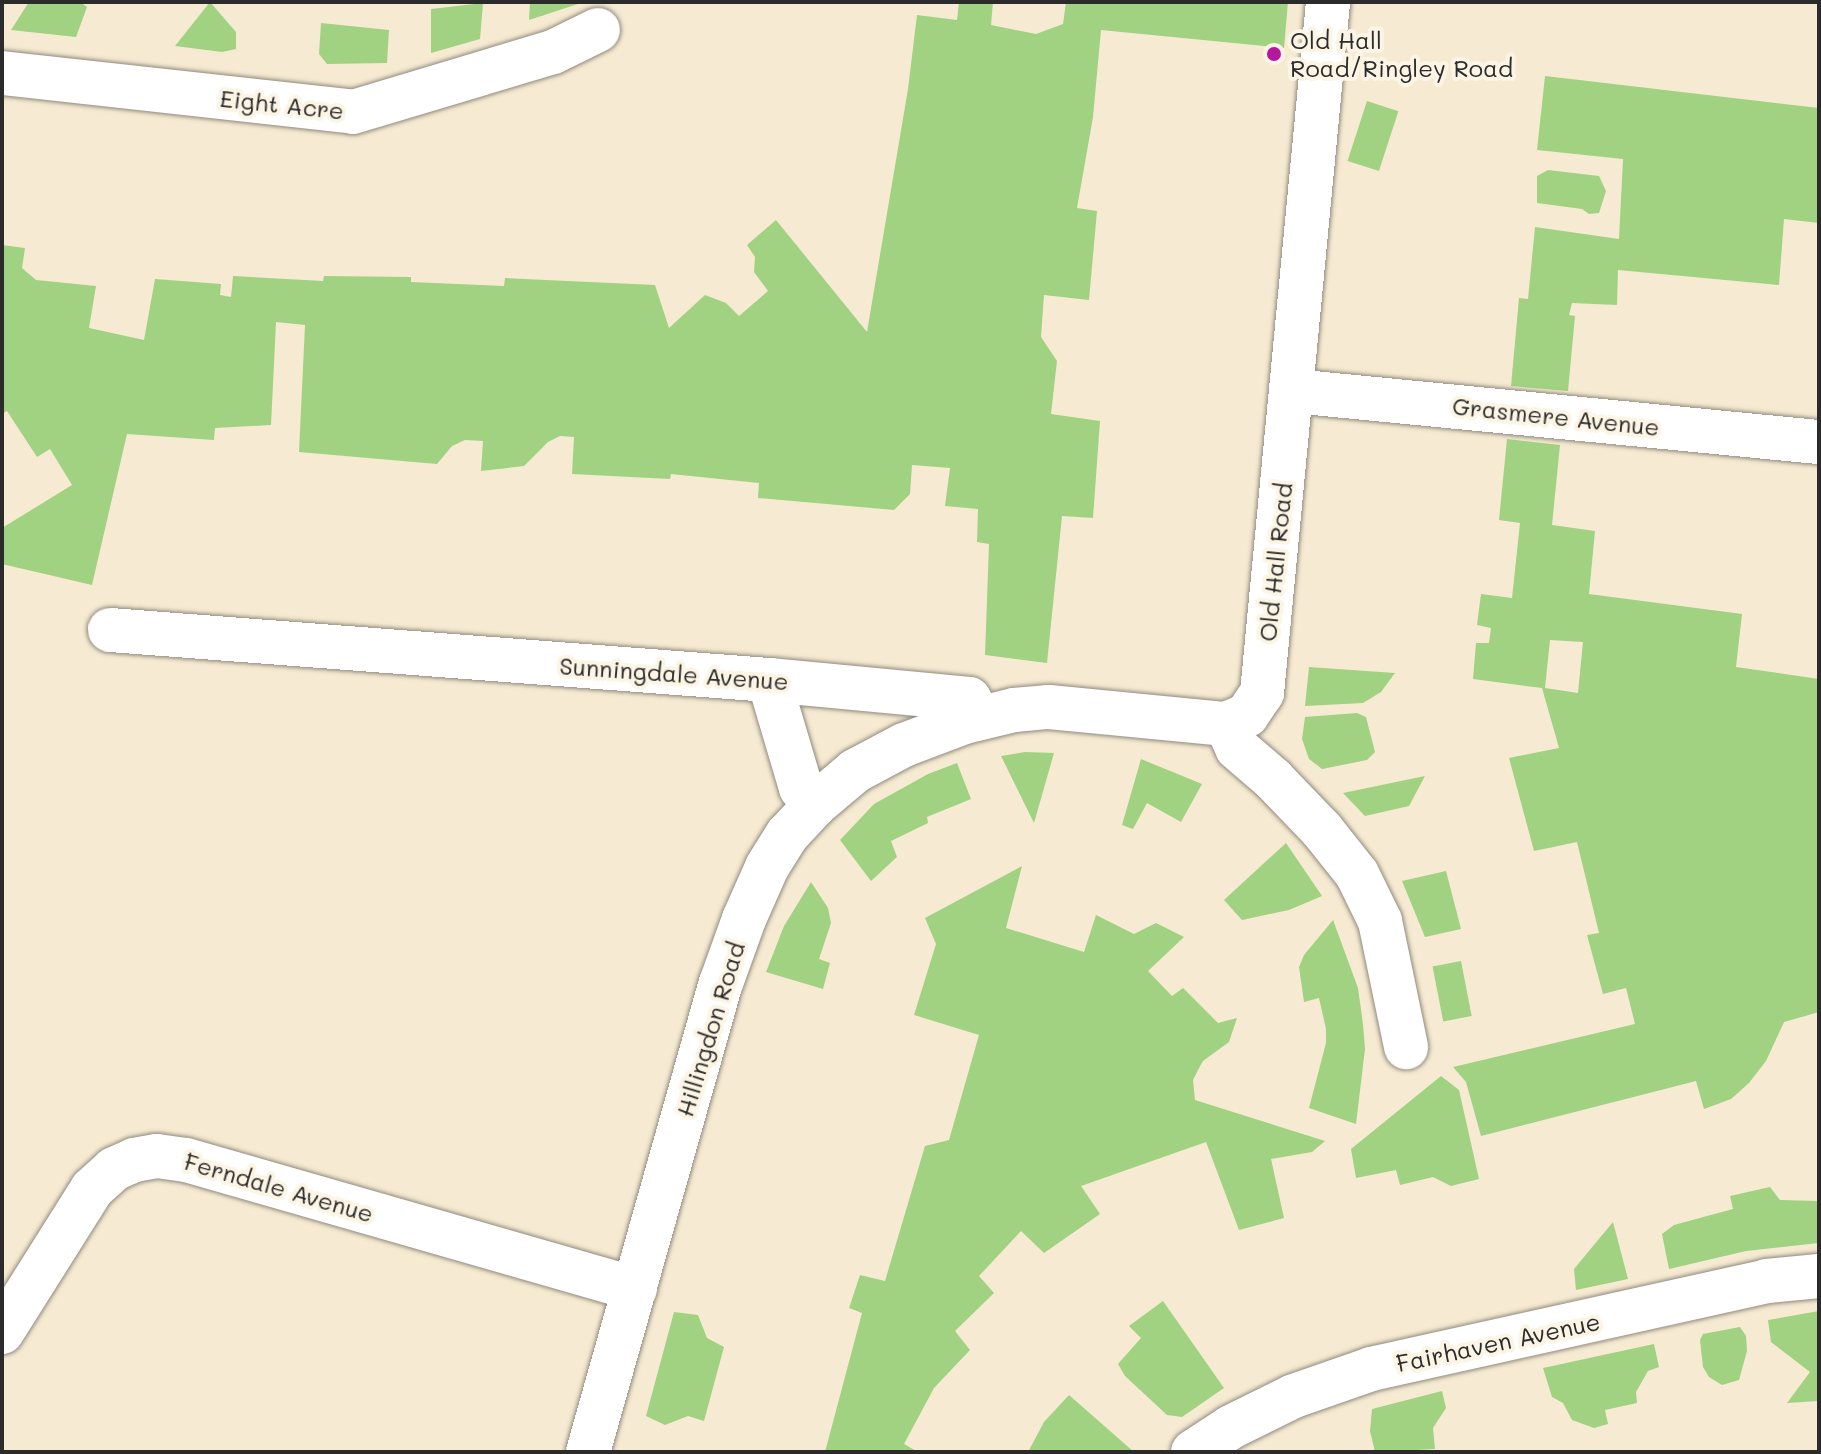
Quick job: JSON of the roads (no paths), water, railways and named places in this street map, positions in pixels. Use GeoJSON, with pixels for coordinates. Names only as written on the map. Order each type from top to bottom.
{"type":"FeatureCollection","features":[{"type":"Feature","properties":{"kind":"street","name":"Old Hall Road"},"geometry":{"type":"LineString","coordinates":[[1226,724],[1247,715],[1262,693],[1328,2]]}},
{"type":"Feature","properties":{"kind":"street","name":"Eight Acre"},"geometry":{"type":"LineString","coordinates":[[2,73],[353,112],[553,52],[598,30]]}},
{"type":"Feature","properties":{"kind":"street","name":"Grasmere Avenue"},"geometry":{"type":"LineString","coordinates":[[1293,391],[1818,442]]}},
{"type":"Feature","properties":{"kind":"street","name":"Sunningdale Avenue"},"geometry":{"type":"LineString","coordinates":[[110,630],[769,680],[969,699],[981,718]]}},
{"type":"Feature","properties":{"kind":"street"},"geometry":{"type":"LineString","coordinates":[[769,680],[801,788],[816,804]]}},
{"type":"Feature","properties":{"kind":"street"},"geometry":{"type":"LineString","coordinates":[[981,718],[1049,707],[1226,724],[1237,748],[1273,779],[1322,830],[1357,874],[1380,921],[1406,1047]]}},
{"type":"Feature","properties":{"kind":"street","name":"Hillingdon Road"},"geometry":{"type":"LineString","coordinates":[[588,1452],[721,983],[767,867],[787,835],[816,804],[855,771],[904,745],[981,718]]}},
{"type":"Feature","properties":{"kind":"street","name":"Ferndale Avenue"},"geometry":{"type":"LineString","coordinates":[[2,1332],[92,1189],[114,1169],[134,1160],[157,1156],[186,1160],[635,1289]]}},
{"type":"Feature","properties":{"kind":"street","name":"Fairhaven Avenue"},"geometry":{"type":"LineString","coordinates":[[1193,1452],[1231,1427],[1294,1396],[1371,1369],[1767,1281],[1819,1276]]}},
{"type":"Feature","properties":{"kind":"place","name":"Old Hall Road/Ringley Road"},"geometry":{"type":"Point","coordinates":[1274,54]}}]}
